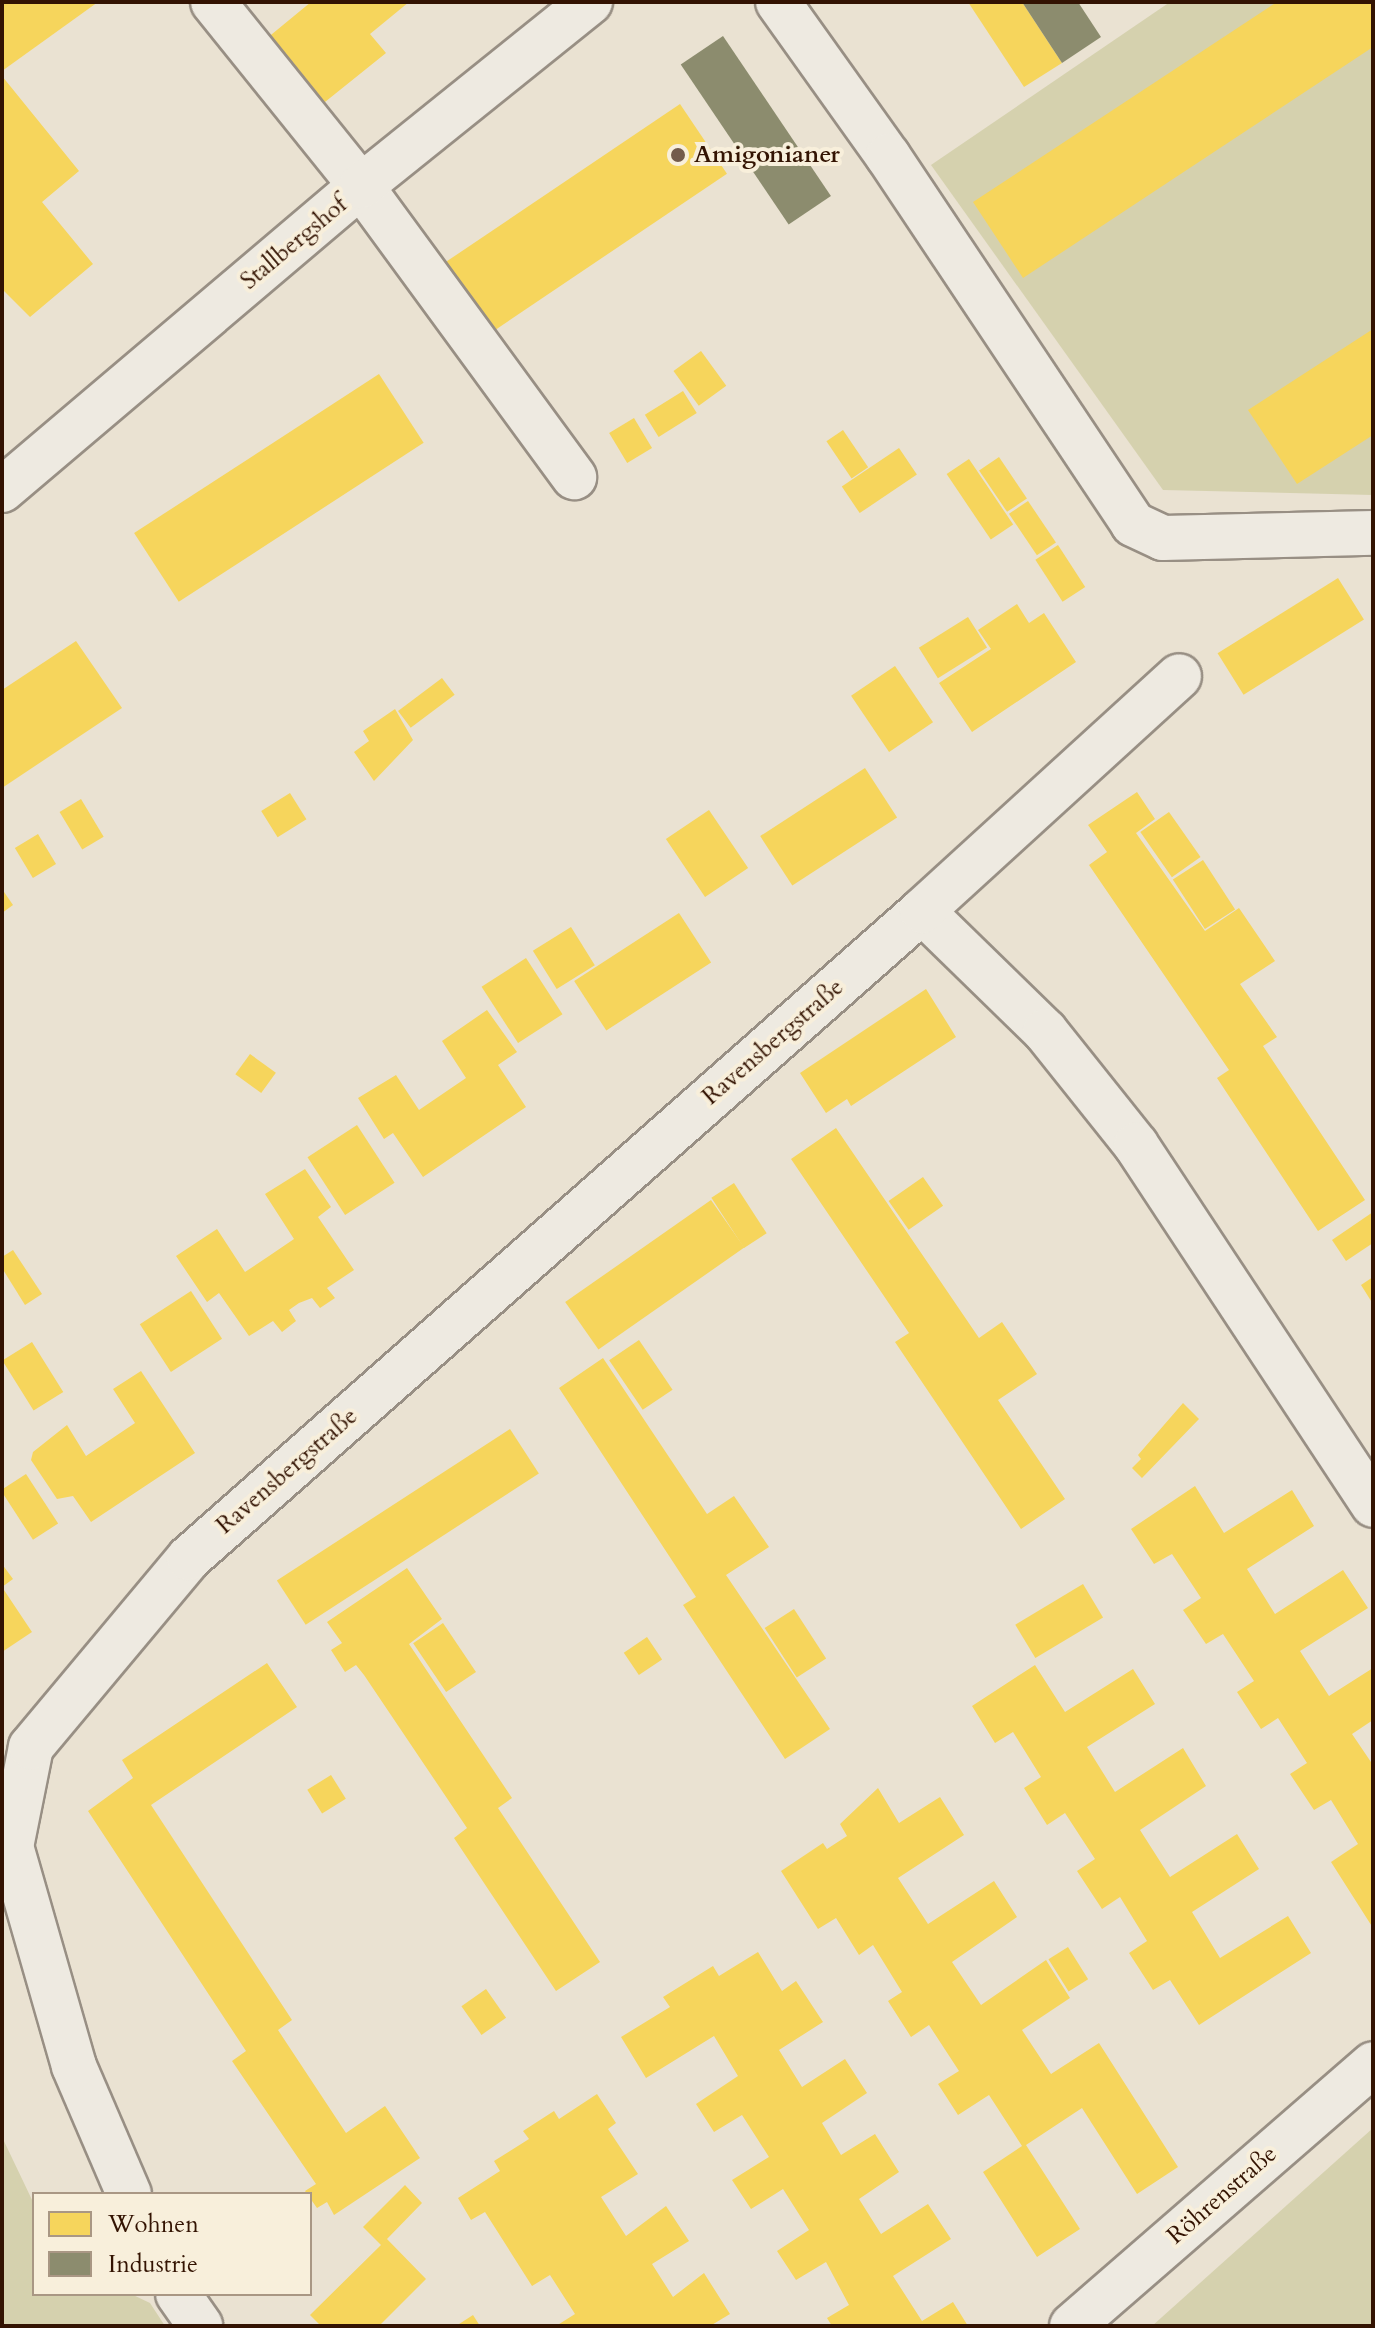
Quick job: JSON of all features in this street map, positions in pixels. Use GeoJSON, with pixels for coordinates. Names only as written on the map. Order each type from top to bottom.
{"type":"FeatureCollection","features":[{"type":"Feature","properties":{"kind":"street"},"geometry":{"type":"LineString","coordinates":[[213,2],[361,186],[574,477]]}},
{"type":"Feature","properties":{"kind":"street","name":"Stallbergshof"},"geometry":{"type":"LineString","coordinates":[[2,490],[361,186],[590,2]]}},
{"type":"Feature","properties":{"kind":"street"},"geometry":{"type":"LineString","coordinates":[[778,2],[888,156],[1133,524],[1163,538],[1373,533]]}},
{"type":"Feature","properties":{"kind":"street","name":"Ravensbergstraße"},"geometry":{"type":"LineString","coordinates":[[128,2192],[74,2066],[11,1847],[31,1747],[189,1558],[922,911],[1179,676]]}},
{"type":"Feature","properties":{"kind":"street"},"geometry":{"type":"LineString","coordinates":[[922,911],[1045,1031],[1136,1145],[1373,1505]]}},
{"type":"Feature","properties":{"kind":"street","name":"Röhrenstraße"},"geometry":{"type":"LineString","coordinates":[[1072,2326],[1373,2064]]}},
{"type":"Feature","properties":{"kind":"street"},"geometry":{"type":"LineString","coordinates":[[179,2296],[200,2326]]}},
{"type":"Feature","properties":{"kind":"shaded area"},"geometry":{"type":"Polygon","coordinates":[[[1170,2],[1373,2],[1373,495],[1163,490],[931,165],[1170,2]]]}},
{"type":"Feature","properties":{"kind":"shaded area"},"geometry":{"type":"Polygon","coordinates":[[[1373,2128],[1373,2326],[1152,2326],[1373,2128]]]}},
{"type":"Feature","properties":{"kind":"shaded area"},"geometry":{"type":"Polygon","coordinates":[[[2,2137],[32,2200],[32,2296],[135,2296],[150,2303],[165,2326],[2,2326],[2,2137]]]}},
{"type":"Feature","properties":{"kind":"building: Wohnen"},"geometry":{"type":"Polygon","coordinates":[[[2,2],[98,2],[2,71],[2,2]]]}},
{"type":"Feature","properties":{"kind":"building: Wohnen"},"geometry":{"type":"Polygon","coordinates":[[[311,2],[409,2],[370,34],[386,53],[320,106],[266,39],[311,2]]]}},
{"type":"Feature","properties":{"kind":"building: Wohnen"},"geometry":{"type":"Polygon","coordinates":[[[968,2],[1022,2],[1062,63],[1024,87],[968,2]]]}},
{"type":"Feature","properties":{"kind":"building: Wohnen"},"geometry":{"type":"Polygon","coordinates":[[[1277,2],[1373,2],[1373,47],[1023,278],[973,202],[1277,2]]]}},
{"type":"Feature","properties":{"kind":"building: Wohnen"},"geometry":{"type":"Polygon","coordinates":[[[2,76],[79,171],[42,202],[93,264],[30,317],[2,289],[2,76]]]}},
{"type":"Feature","properties":{"kind":"building: Wohnen"},"geometry":{"type":"Polygon","coordinates":[[[680,104],[727,174],[484,337],[437,268],[680,104]]]}},
{"type":"Feature","properties":{"kind":"building: Wohnen"},"geometry":{"type":"Polygon","coordinates":[[[1373,329],[1373,435],[1297,484],[1248,410],[1373,329]]]}},
{"type":"Feature","properties":{"kind":"building: Wohnen"},"geometry":{"type":"Polygon","coordinates":[[[701,351],[726,386],[699,406],[673,371],[701,351]]]}},
{"type":"Feature","properties":{"kind":"building: Wohnen"},"geometry":{"type":"Polygon","coordinates":[[[379,374],[424,443],[179,602],[134,533],[379,374]]]}},
{"type":"Feature","properties":{"kind":"building: Wohnen"},"geometry":{"type":"Polygon","coordinates":[[[683,391],[697,413],[659,437],[645,415],[683,391]]]}},
{"type":"Feature","properties":{"kind":"building: Wohnen"},"geometry":{"type":"Polygon","coordinates":[[[634,418],[652,448],[627,463],[609,433],[634,418]]]}},
{"type":"Feature","properties":{"kind":"building: Wohnen"},"geometry":{"type":"Polygon","coordinates":[[[843,430],[868,467],[852,478],[826,441],[843,430]]]}},
{"type":"Feature","properties":{"kind":"building: Wohnen"},"geometry":{"type":"Polygon","coordinates":[[[899,448],[917,475],[860,513],[842,487],[899,448]]]}},
{"type":"Feature","properties":{"kind":"building: Wohnen"},"geometry":{"type":"Polygon","coordinates":[[[999,457],[1027,498],[1007,512],[979,470],[999,457]]]}},
{"type":"Feature","properties":{"kind":"building: Wohnen"},"geometry":{"type":"Polygon","coordinates":[[[969,459],[1013,524],[991,540],[947,474],[969,459]]]}},
{"type":"Feature","properties":{"kind":"building: Wohnen"},"geometry":{"type":"Polygon","coordinates":[[[1028,501],[1056,542],[1037,555],[1009,514],[1028,501]]]}},
{"type":"Feature","properties":{"kind":"building: Wohnen"},"geometry":{"type":"Polygon","coordinates":[[[1058,545],[1085,587],[1063,602],[1035,560],[1058,545]]]}},
{"type":"Feature","properties":{"kind":"building: Wohnen"},"geometry":{"type":"Polygon","coordinates":[[[1338,578],[1364,620],[1244,695],[1218,653],[1338,578]]]}},
{"type":"Feature","properties":{"kind":"building: Wohnen"},"geometry":{"type":"Polygon","coordinates":[[[1017,604],[1029,623],[1044,613],[1076,662],[972,732],[939,683],[991,649],[978,630],[1017,604]]]}},
{"type":"Feature","properties":{"kind":"building: Wohnen"},"geometry":{"type":"Polygon","coordinates":[[[968,617],[987,648],[938,678],[919,648],[968,617]]]}},
{"type":"Feature","properties":{"kind":"building: Wohnen"},"geometry":{"type":"Polygon","coordinates":[[[76,641],[122,708],[2,788],[2,690],[76,641]]]}},
{"type":"Feature","properties":{"kind":"building: Wohnen"},"geometry":{"type":"Polygon","coordinates":[[[895,666],[933,722],[889,752],[851,696],[895,666]]]}},
{"type":"Feature","properties":{"kind":"building: Wohnen"},"geometry":{"type":"Polygon","coordinates":[[[442,678],[455,695],[411,728],[398,711],[442,678]]]}},
{"type":"Feature","properties":{"kind":"building: Wohnen"},"geometry":{"type":"Polygon","coordinates":[[[395,709],[413,740],[374,781],[354,752],[369,741],[363,731],[395,709]]]}},
{"type":"Feature","properties":{"kind":"building: Wohnen"},"geometry":{"type":"Polygon","coordinates":[[[865,768],[897,817],[792,886],[760,836],[865,768]]]}},
{"type":"Feature","properties":{"kind":"building: Wohnen"},"geometry":{"type":"Polygon","coordinates":[[[1137,792],[1155,819],[1136,833],[1205,931],[1239,908],[1275,961],[1240,984],[1277,1037],[1263,1046],[1365,1200],[1318,1231],[1217,1078],[1229,1070],[1089,865],[1107,852],[1088,825],[1137,792]]]}},
{"type":"Feature","properties":{"kind":"building: Wohnen"},"geometry":{"type":"Polygon","coordinates":[[[290,793],[306,819],[278,837],[261,811],[290,793]]]}},
{"type":"Feature","properties":{"kind":"building: Wohnen"},"geometry":{"type":"Polygon","coordinates":[[[81,799],[104,837],[82,850],[60,812],[81,799]]]}},
{"type":"Feature","properties":{"kind":"building: Wohnen"},"geometry":{"type":"Polygon","coordinates":[[[709,810],[748,868],[705,897],[666,839],[709,810]]]}},
{"type":"Feature","properties":{"kind":"building: Wohnen"},"geometry":{"type":"Polygon","coordinates":[[[1169,812],[1201,857],[1172,877],[1140,832],[1169,812]]]}},
{"type":"Feature","properties":{"kind":"building: Wohnen"},"geometry":{"type":"Polygon","coordinates":[[[38,834],[56,864],[33,878],[15,848],[38,834]]]}},
{"type":"Feature","properties":{"kind":"building: Wohnen"},"geometry":{"type":"Polygon","coordinates":[[[1203,860],[1235,909],[1205,929],[1173,880],[1203,860]]]}},
{"type":"Feature","properties":{"kind":"building: Wohnen"},"geometry":{"type":"Polygon","coordinates":[[[2,889],[13,905],[2,913],[2,889]]]}},
{"type":"Feature","properties":{"kind":"building: Wohnen"},"geometry":{"type":"Polygon","coordinates":[[[679,913],[711,962],[606,1031],[574,981],[679,913]]]}},
{"type":"Feature","properties":{"kind":"building: Wohnen"},"geometry":{"type":"Polygon","coordinates":[[[571,927],[595,965],[557,989],[533,951],[571,927]]]}},
{"type":"Feature","properties":{"kind":"building: Wohnen"},"geometry":{"type":"Polygon","coordinates":[[[526,958],[562,1014],[518,1043],[482,987],[526,958]]]}},
{"type":"Feature","properties":{"kind":"building: Wohnen"},"geometry":{"type":"Polygon","coordinates":[[[926,989],[956,1037],[851,1106],[847,1099],[826,1113],[800,1073],[926,989]]]}},
{"type":"Feature","properties":{"kind":"building: Wohnen"},"geometry":{"type":"Polygon","coordinates":[[[487,1010],[517,1052],[498,1065],[526,1107],[423,1177],[393,1133],[384,1139],[358,1098],[396,1075],[419,1110],[466,1078],[442,1041],[487,1010]]]}},
{"type":"Feature","properties":{"kind":"building: Wohnen"},"geometry":{"type":"Polygon","coordinates":[[[250,1054],[276,1073],[261,1093],[235,1074],[250,1054]]]}},
{"type":"Feature","properties":{"kind":"building: Wohnen"},"geometry":{"type":"Polygon","coordinates":[[[357,1125],[395,1183],[345,1215],[308,1157],[357,1125]]]}},
{"type":"Feature","properties":{"kind":"building: Wohnen"},"geometry":{"type":"Polygon","coordinates":[[[836,1128],[979,1338],[1002,1322],[1037,1374],[998,1400],[1065,1499],[1021,1529],[895,1342],[909,1333],[791,1159],[836,1128]]]}},
{"type":"Feature","properties":{"kind":"building: Wohnen"},"geometry":{"type":"Polygon","coordinates":[[[305,1169],[331,1207],[318,1217],[354,1270],[327,1288],[335,1298],[320,1308],[312,1298],[289,1310],[296,1321],[282,1332],[273,1321],[249,1336],[219,1293],[207,1302],[176,1256],[217,1229],[245,1272],[269,1256],[294,1239],[265,1194],[305,1169]]]}},
{"type":"Feature","properties":{"kind":"building: Wohnen"},"geometry":{"type":"Polygon","coordinates":[[[923,1177],[943,1206],[909,1230],[889,1201],[923,1177]]]}},
{"type":"Feature","properties":{"kind":"building: Wohnen"},"geometry":{"type":"Polygon","coordinates":[[[734,1183],[767,1233],[744,1248],[711,1198],[734,1183]]]}},
{"type":"Feature","properties":{"kind":"building: Wohnen"},"geometry":{"type":"Polygon","coordinates":[[[711,1200],[744,1248],[598,1350],[565,1302],[711,1200]]]}},
{"type":"Feature","properties":{"kind":"building: Wohnen"},"geometry":{"type":"Polygon","coordinates":[[[1373,1212],[1373,1243],[1346,1261],[1332,1240],[1373,1212]]]}},
{"type":"Feature","properties":{"kind":"building: Wohnen"},"geometry":{"type":"Polygon","coordinates":[[[13,1250],[42,1294],[25,1305],[2,1268],[2,1257],[13,1250]]]}},
{"type":"Feature","properties":{"kind":"building: Wohnen"},"geometry":{"type":"Polygon","coordinates":[[[1373,1277],[1373,1304],[1361,1285],[1373,1277]]]}},
{"type":"Feature","properties":{"kind":"building: Wohnen"},"geometry":{"type":"Polygon","coordinates":[[[191,1291],[222,1339],[171,1372],[140,1324],[191,1291]]]}},
{"type":"Feature","properties":{"kind":"building: Wohnen"},"geometry":{"type":"Polygon","coordinates":[[[639,1340],[673,1390],[643,1410],[609,1360],[639,1340]]]}},
{"type":"Feature","properties":{"kind":"building: Wohnen"},"geometry":{"type":"Polygon","coordinates":[[[32,1342],[63,1392],[34,1411],[2,1361],[32,1342]]]}},
{"type":"Feature","properties":{"kind":"building: Wohnen"},"geometry":{"type":"Polygon","coordinates":[[[603,1358],[707,1514],[734,1496],[769,1547],[726,1575],[830,1729],[785,1759],[683,1605],[696,1597],[559,1388],[603,1358]]]}},
{"type":"Feature","properties":{"kind":"building: Wohnen"},"geometry":{"type":"Polygon","coordinates":[[[141,1371],[195,1453],[91,1522],[73,1496],[57,1499],[31,1460],[33,1452],[67,1425],[86,1456],[135,1423],[113,1389],[141,1371]]]}},
{"type":"Feature","properties":{"kind":"building: Wohnen"},"geometry":{"type":"Polygon","coordinates":[[[1183,1403],[1199,1419],[1142,1478],[1132,1468],[1141,1459],[1138,1455],[1183,1403]]]}},
{"type":"Feature","properties":{"kind":"building: Wohnen"},"geometry":{"type":"Polygon","coordinates":[[[510,1429],[539,1473],[306,1625],[277,1580],[510,1429]]]}},
{"type":"Feature","properties":{"kind":"building: Wohnen"},"geometry":{"type":"Polygon","coordinates":[[[26,1474],[58,1523],[33,1540],[2,1492],[26,1474]]]}},
{"type":"Feature","properties":{"kind":"building: Wohnen"},"geometry":{"type":"Polygon","coordinates":[[[1195,1486],[1224,1533],[1292,1490],[1314,1526],[1247,1569],[1275,1614],[1343,1570],[1368,1608],[1300,1651],[1329,1696],[1373,1668],[1373,1720],[1352,1734],[1373,1765],[1373,1928],[1331,1862],[1358,1844],[1331,1800],[1314,1810],[1290,1774],[1307,1763],[1278,1718],[1261,1729],[1237,1692],[1254,1681],[1223,1634],[1206,1644],[1183,1610],[1201,1598],[1172,1554],[1154,1564],[1131,1529],[1195,1486]]]}},
{"type":"Feature","properties":{"kind":"building: Wohnen"},"geometry":{"type":"Polygon","coordinates":[[[2,1564],[13,1579],[2,1587],[2,1564]]]}},
{"type":"Feature","properties":{"kind":"building: Wohnen"},"geometry":{"type":"Polygon","coordinates":[[[407,1568],[442,1619],[409,1644],[512,1798],[498,1808],[600,1962],[556,1991],[454,1838],[467,1828],[364,1675],[356,1665],[345,1672],[331,1650],[342,1643],[327,1622],[407,1568]]]}},
{"type":"Feature","properties":{"kind":"building: Wohnen"},"geometry":{"type":"Polygon","coordinates":[[[1083,1584],[1103,1617],[1035,1658],[1015,1625],[1083,1584]]]}},
{"type":"Feature","properties":{"kind":"building: Wohnen"},"geometry":{"type":"Polygon","coordinates":[[[2,1587],[32,1632],[2,1652],[2,1587]]]}},
{"type":"Feature","properties":{"kind":"building: Wohnen"},"geometry":{"type":"Polygon","coordinates":[[[794,1609],[826,1658],[797,1678],[765,1628],[794,1609]]]}},
{"type":"Feature","properties":{"kind":"building: Wohnen"},"geometry":{"type":"Polygon","coordinates":[[[443,1623],[476,1672],[446,1692],[413,1643],[443,1623]]]}},
{"type":"Feature","properties":{"kind":"building: Wohnen"},"geometry":{"type":"Polygon","coordinates":[[[647,1637],[662,1659],[639,1675],[624,1653],[647,1637]]]}},
{"type":"Feature","properties":{"kind":"building: Wohnen"},"geometry":{"type":"Polygon","coordinates":[[[267,1663],[297,1707],[151,1805],[292,2020],[278,2030],[346,2133],[385,2106],[420,2158],[334,2215],[327,2202],[317,2208],[312,2201],[312,2192],[305,2191],[316,2184],[232,2061],[246,2051],[88,1811],[133,1778],[122,1760],[267,1663]]]}},
{"type":"Feature","properties":{"kind":"building: Wohnen"},"geometry":{"type":"Polygon","coordinates":[[[1035,1665],[1065,1712],[1133,1669],[1155,1704],[1087,1747],[1115,1792],[1183,1748],[1206,1786],[1140,1830],[1170,1877],[1237,1834],[1259,1869],[1192,1912],[1220,1958],[1288,1916],[1311,1953],[1199,2025],[1170,1980],[1153,1990],[1129,1953],[1147,1941],[1120,1897],[1102,1909],[1077,1871],[1095,1859],[1065,1813],[1047,1825],[1024,1788],[1041,1777],[1013,1732],[995,1743],[972,1706],[1035,1665]]]}},
{"type":"Feature","properties":{"kind":"building: Wohnen"},"geometry":{"type":"Polygon","coordinates":[[[331,1775],[346,1799],[322,1814],[307,1790],[331,1775]]]}},
{"type":"Feature","properties":{"kind":"building: Wohnen"},"geometry":{"type":"Polygon","coordinates":[[[878,1788],[899,1823],[940,1797],[964,1835],[898,1878],[928,1924],[994,1881],[1017,1917],[952,1962],[981,2005],[1046,1960],[1070,1998],[1022,2030],[1051,2074],[1099,2043],[1178,2167],[1137,2194],[1082,2108],[1026,2145],[1080,2229],[1037,2257],[983,2172],[1022,2146],[989,2095],[958,2115],[938,2084],[959,2071],[929,2025],[911,2037],[888,2001],[902,1992],[873,1945],[859,1955],[836,1918],[818,1929],[781,1871],[823,1843],[827,1849],[847,1836],[840,1824],[878,1788]]]}},
{"type":"Feature","properties":{"kind":"building: Wohnen"},"geometry":{"type":"Polygon","coordinates":[[[1068,1947],[1088,1979],[1069,1991],[1048,1959],[1068,1947]]]}},
{"type":"Feature","properties":{"kind":"building: Wohnen"},"geometry":{"type":"Polygon","coordinates":[[[758,1952],[782,1991],[796,1981],[823,2022],[779,2050],[802,2087],[845,2059],[867,2093],[822,2123],[841,2155],[875,2134],[899,2172],[859,2199],[881,2234],[928,2204],[951,2239],[893,2276],[922,2321],[953,2302],[968,2326],[832,2326],[827,2318],[849,2305],[826,2262],[796,2280],[777,2251],[809,2230],[783,2189],[751,2209],[732,2180],[769,2157],[742,2115],[714,2132],[696,2104],[738,2076],[714,2036],[646,2078],[621,2037],[670,2007],[663,1997],[713,1966],[719,1976],[758,1952]]]}},
{"type":"Feature","properties":{"kind":"building: Wohnen"},"geometry":{"type":"Polygon","coordinates":[[[486,1989],[506,2018],[482,2035],[461,2006],[486,1989]]]}},
{"type":"Feature","properties":{"kind":"building: Wohnen"},"geometry":{"type":"Polygon","coordinates":[[[597,2094],[616,2123],[608,2129],[638,2174],[601,2197],[626,2236],[666,2206],[689,2241],[652,2264],[673,2297],[704,2273],[730,2314],[710,2326],[556,2326],[575,2314],[550,2275],[532,2286],[485,2212],[471,2220],[458,2198],[500,2171],[494,2161],[529,2139],[523,2131],[554,2111],[559,2119],[597,2094]]]}},
{"type":"Feature","properties":{"kind":"building: Wohnen"},"geometry":{"type":"Polygon","coordinates":[[[405,2185],[422,2203],[387,2239],[426,2279],[379,2326],[321,2326],[310,2315],[381,2245],[363,2227],[405,2185]]]}},
{"type":"Feature","properties":{"kind":"building: Wohnen"},"geometry":{"type":"Polygon","coordinates":[[[473,2315],[480,2326],[456,2326],[473,2315]]]}},
{"type":"Feature","properties":{"kind":"building: Industrie"},"geometry":{"type":"Polygon","coordinates":[[[1022,2],[1078,2],[1101,37],[1062,63],[1022,2]]]}},
{"type":"Feature","properties":{"kind":"building: Industrie"},"geometry":{"type":"Polygon","coordinates":[[[723,36],[831,196],[789,225],[681,65],[723,36]]]}},
{"type":"Feature","properties":{"kind":"place","name":"Amigonianer"},"geometry":{"type":"Point","coordinates":[678,155]}}]}
